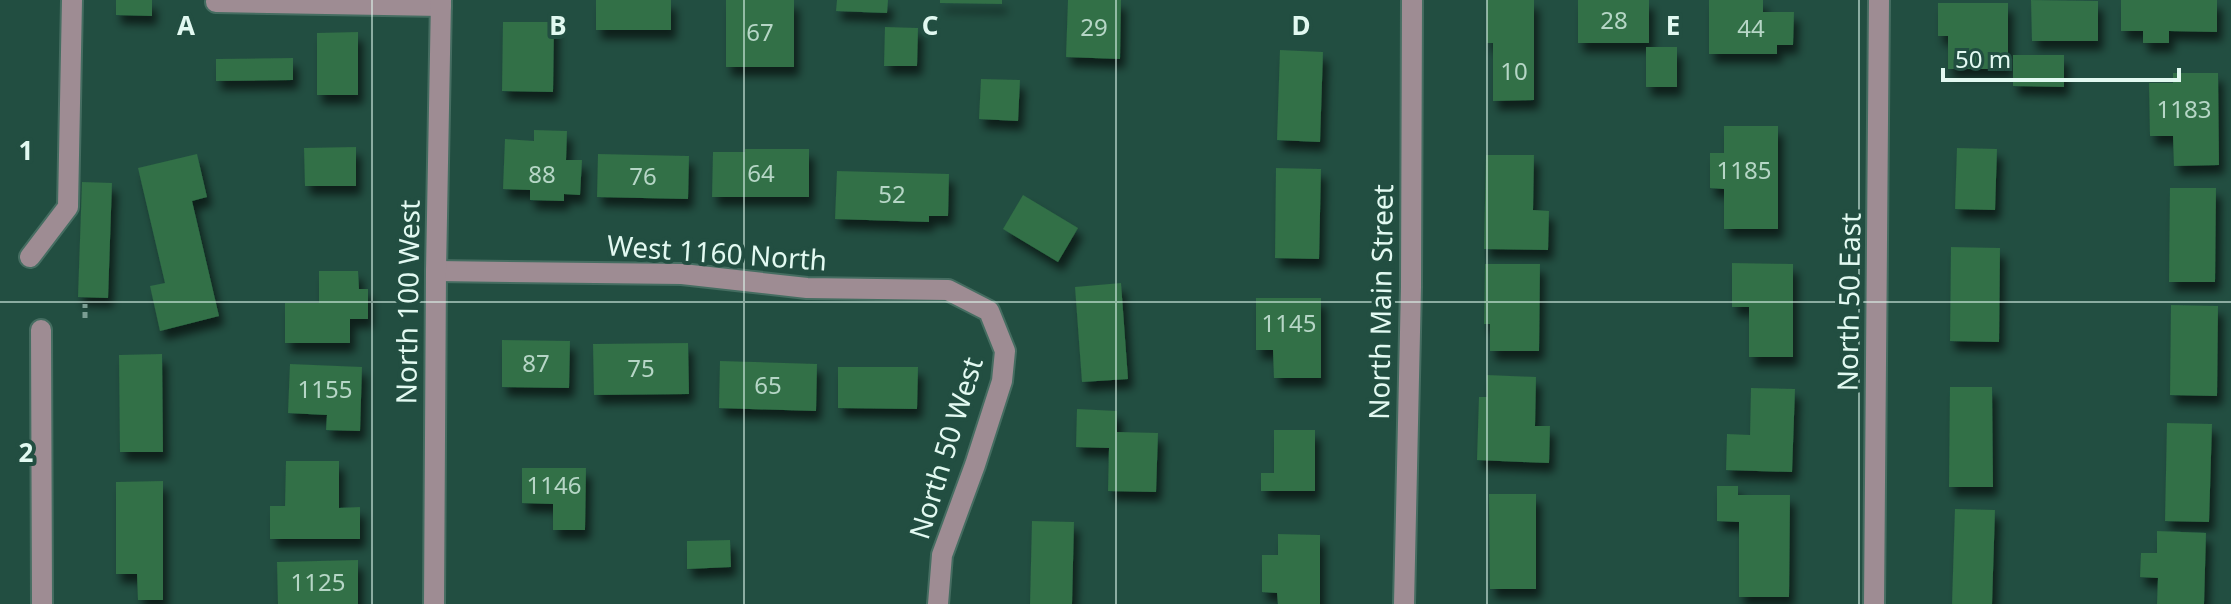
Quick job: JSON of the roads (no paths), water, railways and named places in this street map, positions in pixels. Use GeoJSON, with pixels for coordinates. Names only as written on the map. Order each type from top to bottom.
{"type":"FeatureCollection","features":[{"type":"Feature","properties":{"kind":"street"},"geometry":{"type":"LineString","coordinates":[[30,257],[68,207],[72,0]]}},
{"type":"Feature","properties":{"kind":"street","name":"North Main Street"},"geometry":{"type":"LineString","coordinates":[[1404,604],[1411,287],[1412,0]]}},
{"type":"Feature","properties":{"kind":"street","name":"North 50 East"},"geometry":{"type":"LineString","coordinates":[[1874,604],[1879,0]]}},
{"type":"Feature","properties":{"kind":"street"},"geometry":{"type":"LineString","coordinates":[[216,2],[441,3]]}},
{"type":"Feature","properties":{"kind":"street","name":"North 100 West"},"geometry":{"type":"LineString","coordinates":[[434,604],[441,3]]}},
{"type":"Feature","properties":{"kind":"street","name":"West 1160 North"},"geometry":{"type":"LineString","coordinates":[[436,271],[682,274],[807,288],[948,290],[989,311]]}},
{"type":"Feature","properties":{"kind":"street","name":"North 50 West"},"geometry":{"type":"LineString","coordinates":[[938,604],[942,555],[1002,381],[1005,351],[989,311]]}},
{"type":"Feature","properties":{"kind":"street"},"geometry":{"type":"LineString","coordinates":[[41,330],[42,604]]}}]}
